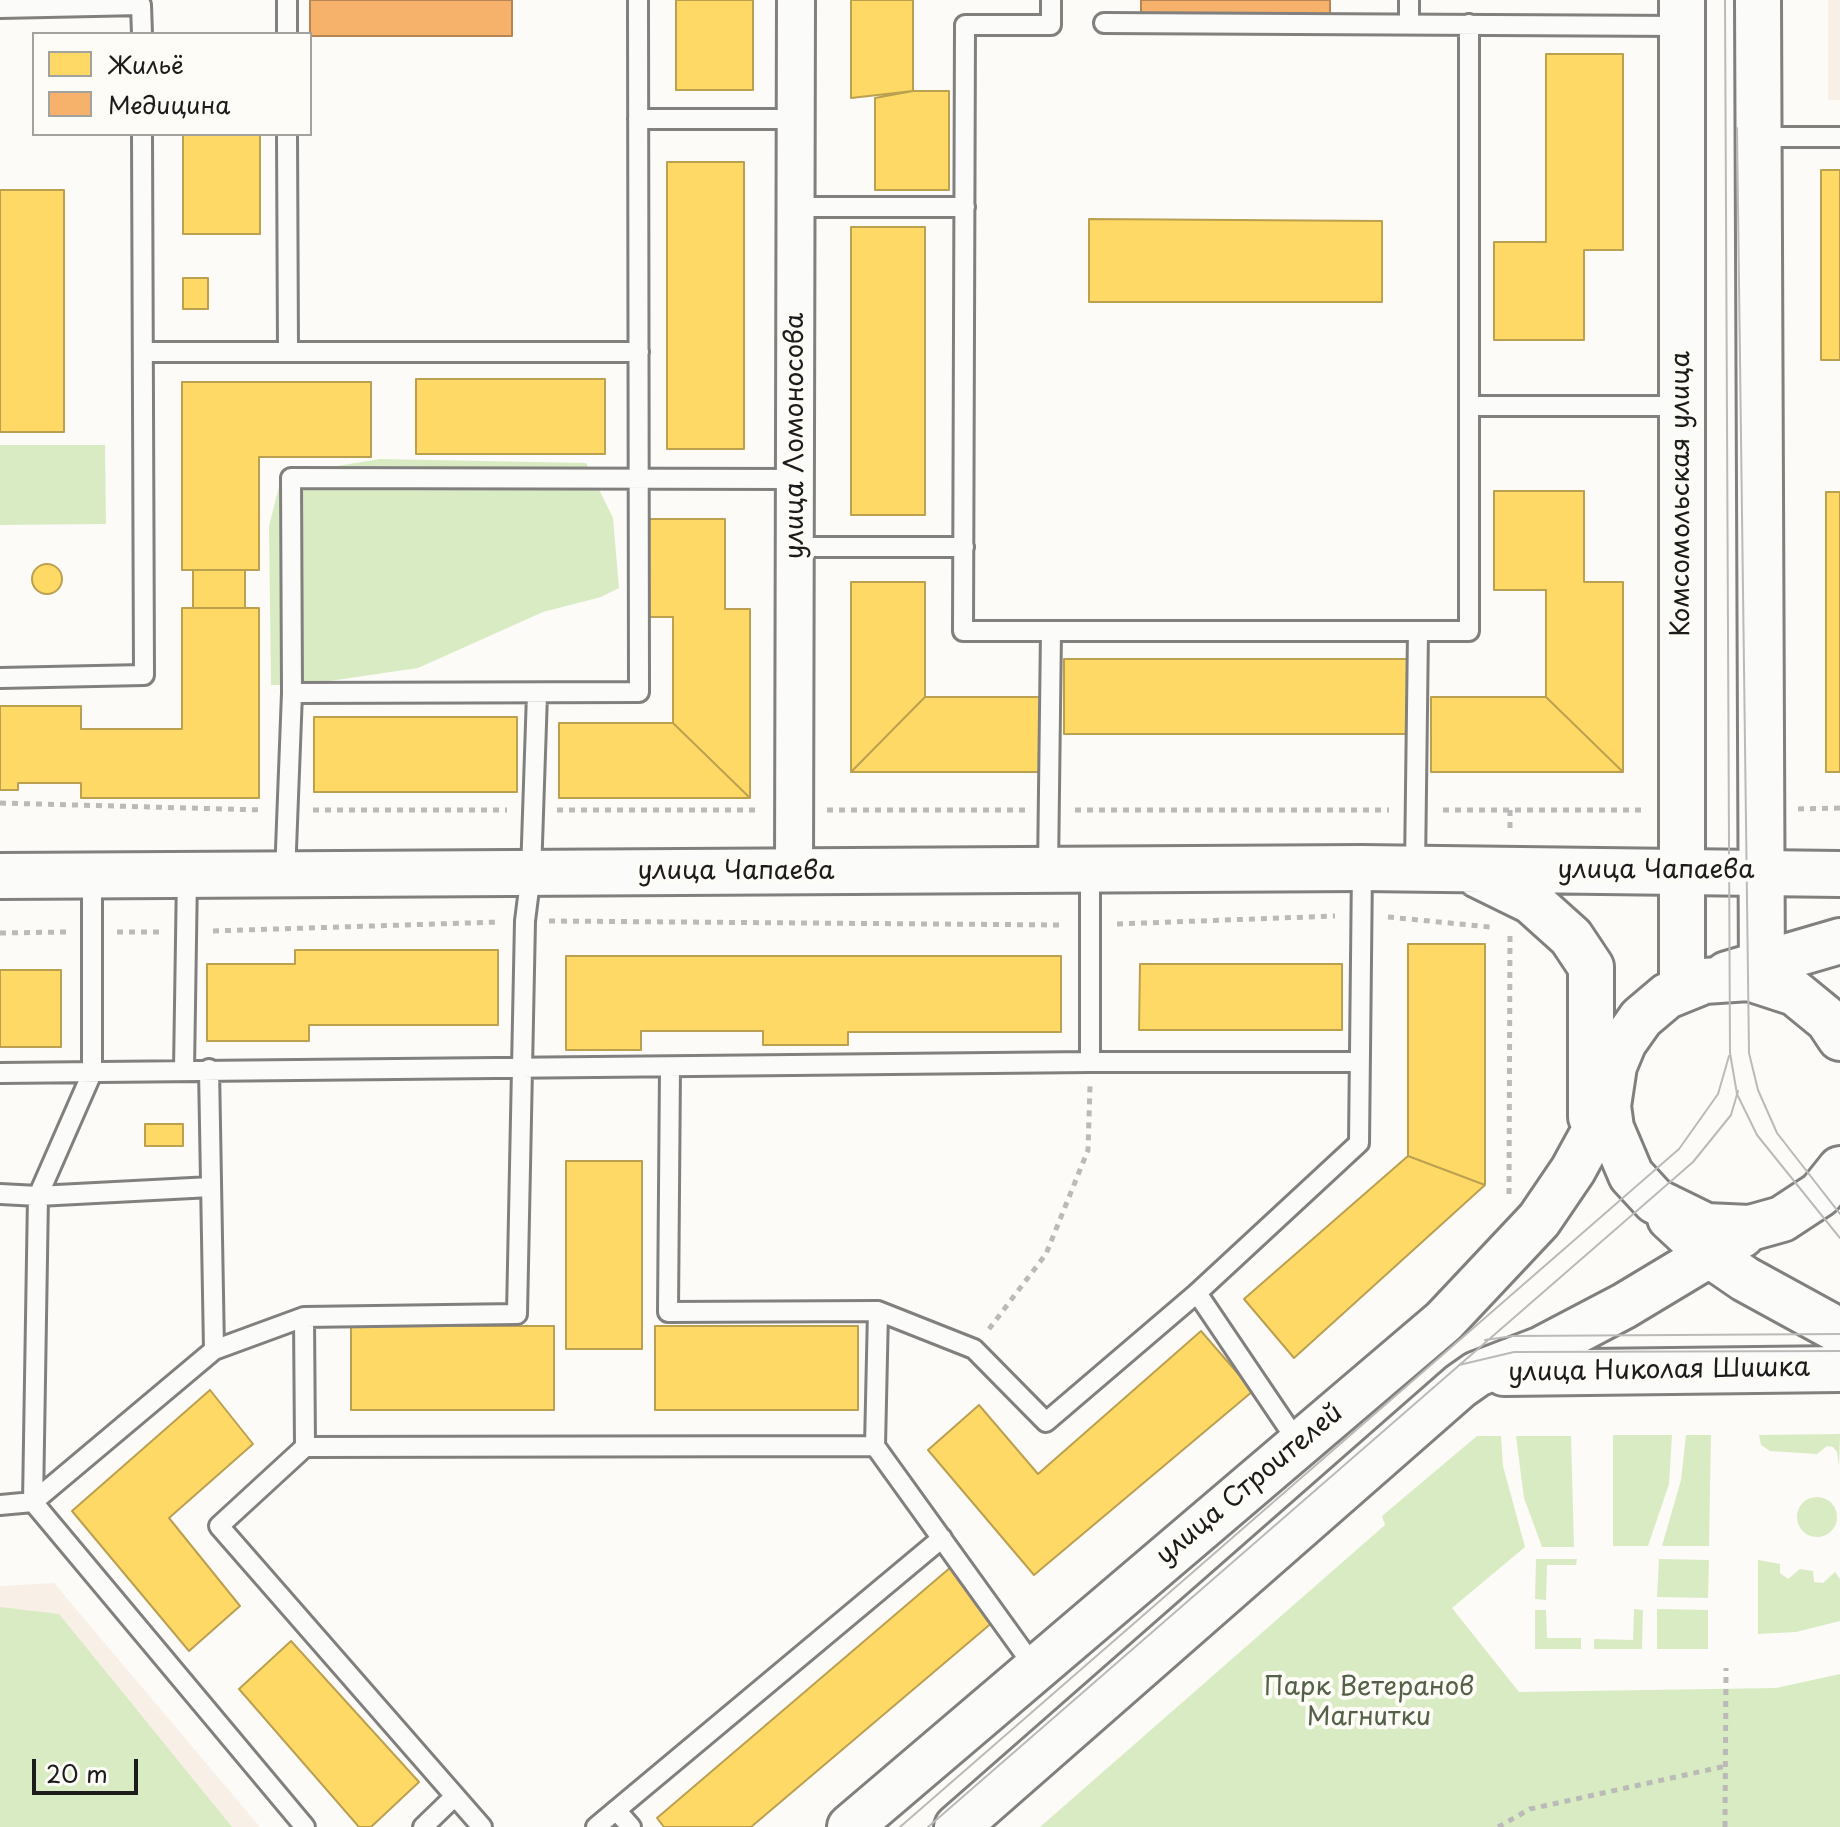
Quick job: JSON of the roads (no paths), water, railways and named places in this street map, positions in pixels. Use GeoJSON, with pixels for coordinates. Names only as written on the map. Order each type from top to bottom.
{"type":"FeatureCollection","features":[{"type":"Feature","properties":{"kind":"street","name":"улица Ломоносова"},"geometry":{"type":"LineString","coordinates":[[794,871],[796,0]]}},
{"type":"Feature","properties":{"kind":"street"},"geometry":{"type":"LineString","coordinates":[[1758,0],[1762,973]]}},
{"type":"Feature","properties":{"kind":"street","name":"Комсомольская улица"},"geometry":{"type":"LineString","coordinates":[[1682,13],[1682,871],[1693,985]]}},
{"type":"Feature","properties":{"kind":"street","name":"улица Чапаева"},"geometry":{"type":"LineString","coordinates":[[0,876],[1415,869],[1531,901],[1571,937],[1591,967],[1610,1034],[1611,1128],[1622,1160],[1631,1175],[1655,1201]]}},
{"type":"Feature","properties":{"kind":"street","name":"улица Чапаева"},"geometry":{"type":"LineString","coordinates":[[1501,891],[1682,871],[1840,874]]}},
{"type":"Feature","properties":{"kind":"street"},"geometry":{"type":"LineString","coordinates":[[1693,985],[1762,973],[1840,941]]}},
{"type":"Feature","properties":{"kind":"street"},"geometry":{"type":"LineString","coordinates":[[1578,1161],[1594,1110],[1591,967]]}},
{"type":"Feature","properties":{"kind":"street"},"geometry":{"type":"LineString","coordinates":[[1762,973],[1813,1005],[1840,1038]]}},
{"type":"Feature","properties":{"kind":"street","name":"улица Строителей"},"geometry":{"type":"LineString","coordinates":[[850,1827],[1444,1321],[1539,1220],[1578,1161],[1641,1018],[1693,985]]}},
{"type":"Feature","properties":{"kind":"street"},"geometry":{"type":"LineString","coordinates":[[957,1827],[1477,1374],[1542,1349],[1756,1227],[1801,1209],[1820,1194],[1840,1169]]}},
{"type":"Feature","properties":{"kind":"street"},"geometry":{"type":"LineString","coordinates":[[1655,1201],[1706,1226],[1756,1227]]}},
{"type":"Feature","properties":{"kind":"street","name":"улица Николая Шишка"},"geometry":{"type":"LineString","coordinates":[[1655,1201],[1710,1255],[1792,1307],[1840,1331]]}},
{"type":"Feature","properties":{"kind":"street","name":"улица Николая Шишка"},"geometry":{"type":"LineString","coordinates":[[1477,1374],[1840,1369]]}},
{"type":"Feature","properties":{"kind":"lane"},"geometry":{"type":"LineString","coordinates":[[287,0],[287,32]]}},
{"type":"Feature","properties":{"kind":"lane"},"geometry":{"type":"LineString","coordinates":[[292,693],[639,692],[638,0]]}},
{"type":"Feature","properties":{"kind":"lane"},"geometry":{"type":"LineString","coordinates":[[1051,0],[1051,25],[965,25],[963,631],[1469,631],[1469,24]]}},
{"type":"Feature","properties":{"kind":"lane"},"geometry":{"type":"LineString","coordinates":[[1409,0],[1409,24]]}},
{"type":"Feature","properties":{"kind":"lane"},"geometry":{"type":"LineString","coordinates":[[4,5],[141,5],[142,32]]}},
{"type":"Feature","properties":{"kind":"lane"},"geometry":{"type":"LineString","coordinates":[[1104,23],[1469,24],[1682,13]]}},
{"type":"Feature","properties":{"kind":"lane"},"geometry":{"type":"LineString","coordinates":[[638,119],[796,119]]}},
{"type":"Feature","properties":{"kind":"lane"},"geometry":{"type":"LineString","coordinates":[[0,678],[144,675],[142,136]]}},
{"type":"Feature","properties":{"kind":"lane"},"geometry":{"type":"LineString","coordinates":[[287,136],[288,351]]}},
{"type":"Feature","properties":{"kind":"lane"},"geometry":{"type":"LineString","coordinates":[[1758,137],[1840,137]]}},
{"type":"Feature","properties":{"kind":"lane"},"geometry":{"type":"LineString","coordinates":[[796,207],[965,207]]}},
{"type":"Feature","properties":{"kind":"lane"},"geometry":{"type":"LineString","coordinates":[[143,352],[639,352]]}},
{"type":"Feature","properties":{"kind":"lane"},"geometry":{"type":"LineString","coordinates":[[1469,406],[1682,406]]}},
{"type":"Feature","properties":{"kind":"lane"},"geometry":{"type":"LineString","coordinates":[[285,875],[292,693],[291,478],[795,479]]}},
{"type":"Feature","properties":{"kind":"lane"},"geometry":{"type":"LineString","coordinates":[[796,547],[964,547]]}},
{"type":"Feature","properties":{"kind":"lane"},"geometry":{"type":"LineString","coordinates":[[1051,631],[1069,870],[1090,925],[1090,1062]]}},
{"type":"Feature","properties":{"kind":"lane"},"geometry":{"type":"LineString","coordinates":[[1415,869],[1418,631]]}},
{"type":"Feature","properties":{"kind":"lane"},"geometry":{"type":"LineString","coordinates":[[0,1505],[33,1502],[214,1350],[304,1317],[517,1314],[525,921],[531,873],[537,694]]}},
{"type":"Feature","properties":{"kind":"lane"},"geometry":{"type":"LineString","coordinates":[[670,1068],[668,1312],[878,1311],[974,1349],[1046,1422],[1197,1293],[1359,1143],[1362,868]]}},
{"type":"Feature","properties":{"kind":"lane"},"geometry":{"type":"LineString","coordinates":[[184,1070],[187,875]]}},
{"type":"Feature","properties":{"kind":"lane"},"geometry":{"type":"LineString","coordinates":[[92,876],[92,1073],[38,1196],[33,1502],[305,1827]]}},
{"type":"Feature","properties":{"kind":"lane"},"geometry":{"type":"LineString","coordinates":[[0,1073],[1359,1062]]}},
{"type":"Feature","properties":{"kind":"lane"},"geometry":{"type":"LineString","coordinates":[[209,1069],[214,1350]]}},
{"type":"Feature","properties":{"kind":"lane"},"geometry":{"type":"LineString","coordinates":[[0,1194],[38,1196],[211,1187]]}},
{"type":"Feature","properties":{"kind":"lane"},"geometry":{"type":"LineString","coordinates":[[1197,1293],[1299,1444]]}},
{"type":"Feature","properties":{"kind":"lane"},"geometry":{"type":"LineString","coordinates":[[878,1311],[875,1446],[1035,1668]]}},
{"type":"Feature","properties":{"kind":"lane"},"geometry":{"type":"LineString","coordinates":[[304,1317],[305,1447]]}},
{"type":"Feature","properties":{"kind":"lane"},"geometry":{"type":"LineString","coordinates":[[482,1827],[219,1526],[305,1447],[875,1446]]}},
{"type":"Feature","properties":{"kind":"lane"},"geometry":{"type":"LineString","coordinates":[[596,1827],[942,1538]]}},
{"type":"Feature","properties":{"kind":"lane"},"geometry":{"type":"LineString","coordinates":[[423,1827],[454,1797]]}},
{"type":"Feature","properties":{"kind":"lane"},"geometry":{"type":"LineString","coordinates":[[616,1810],[631,1827]]}},
{"type":"Feature","properties":{"kind":"tram line"},"geometry":{"type":"LineString","coordinates":[[1725,0],[1730,1053],[1737,1094],[1757,1135],[1840,1238]]}},
{"type":"Feature","properties":{"kind":"tram line"},"geometry":{"type":"LineString","coordinates":[[1737,128],[1749,1053],[1758,1090],[1777,1133],[1840,1214]]}},
{"type":"Feature","properties":{"kind":"tram line"},"geometry":{"type":"LineString","coordinates":[[900,1827],[1679,1149],[1718,1094],[1729,1056]]}},
{"type":"Feature","properties":{"kind":"tram line"},"geometry":{"type":"LineString","coordinates":[[928,1827],[1693,1162],[1731,1115],[1738,1091]]}},
{"type":"Feature","properties":{"kind":"tram line"},"geometry":{"type":"LineString","coordinates":[[1485,1340],[1513,1336],[1840,1334]]}},
{"type":"Feature","properties":{"kind":"tram line"},"geometry":{"type":"LineString","coordinates":[[1459,1365],[1514,1352],[1840,1351]]}},
{"type":"Feature","properties":{"kind":"park label","name":"Парк Ветеранов Магнитки"},"geometry":{"type":"Point","coordinates":[1369,1703]}}]}
